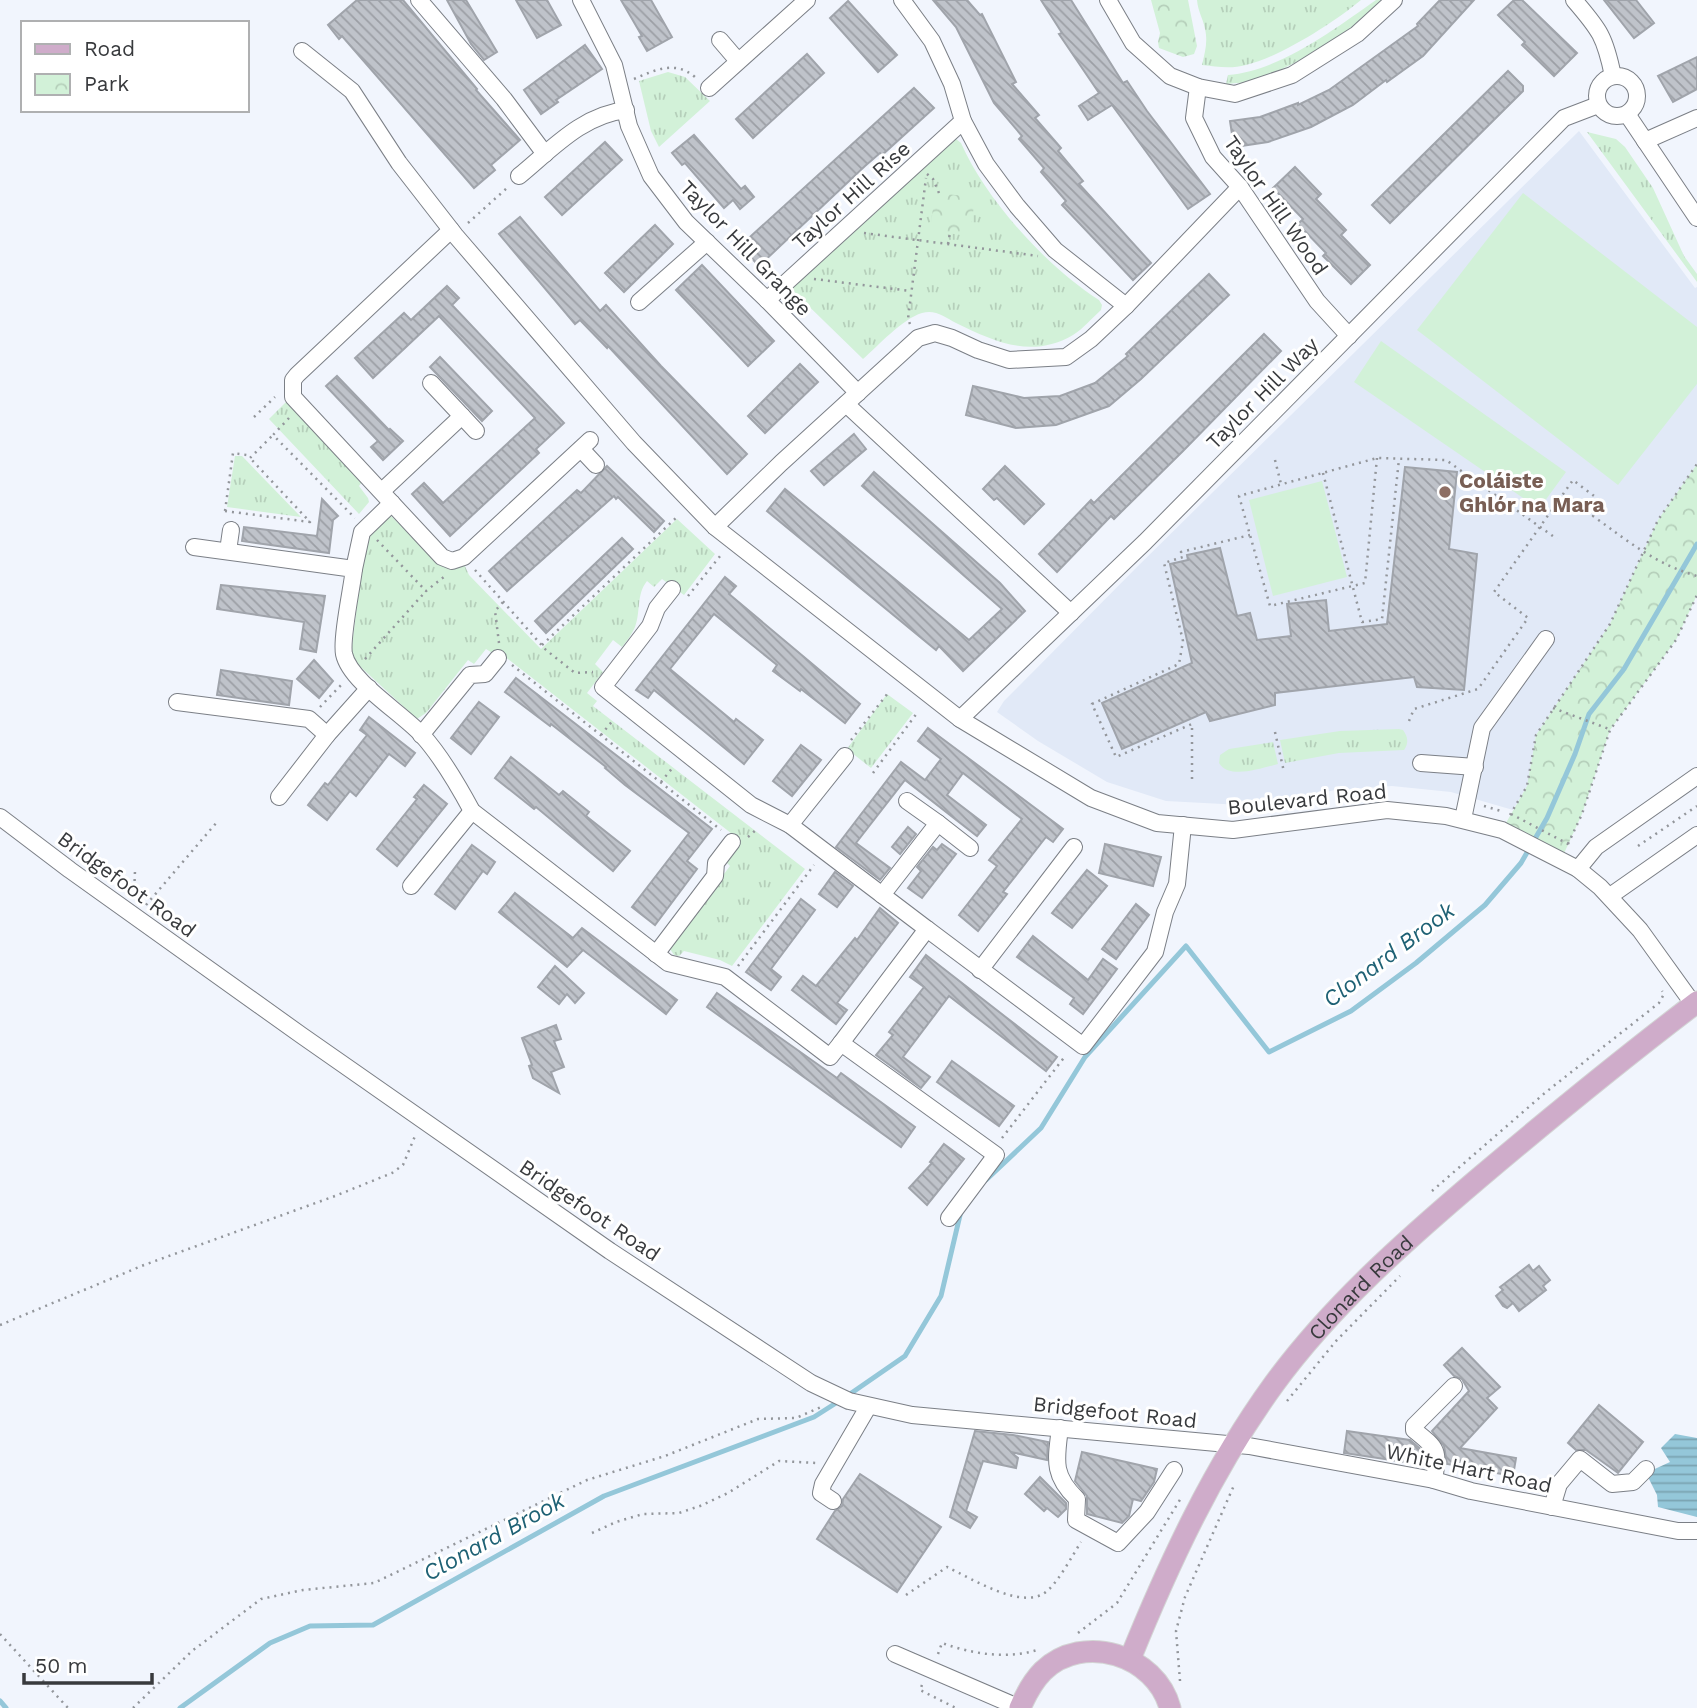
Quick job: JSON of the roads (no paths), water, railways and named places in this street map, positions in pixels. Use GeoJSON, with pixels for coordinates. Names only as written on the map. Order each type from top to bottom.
{"type":"FeatureCollection","features":[{"type":"Feature","properties":{"kind":"main road","name":"Clonard Road"},"geometry":{"type":"LineString","coordinates":[[1130,1659],[1166,1572],[1233,1445],[1276,1381],[1306,1345],[1399,1249],[1572,1099],[1695,1004]]}},
{"type":"Feature","properties":{"kind":"main road"},"geometry":{"type":"LineString","coordinates":[[1020,1708],[1029,1687],[1044,1670],[1063,1658],[1085,1651],[1108,1652],[1130,1659],[1146,1669],[1158,1683],[1170,1708]]}},
{"type":"Feature","properties":{"kind":"street"},"geometry":{"type":"LineString","coordinates":[[419,0],[504,99],[545,155]]}},
{"type":"Feature","properties":{"kind":"street","name":"Taylor Hill Grange"},"geometry":{"type":"LineString","coordinates":[[581,0],[614,65],[629,126],[651,176],[686,222],[767,300],[852,399],[1071,612]]}},
{"type":"Feature","properties":{"kind":"street"},"geometry":{"type":"LineString","coordinates":[[709,88],[807,0]]}},
{"type":"Feature","properties":{"kind":"street"},"geometry":{"type":"LineString","coordinates":[[902,0],[932,41],[951,84],[963,121],[986,164],[1017,206],[1055,250],[1126,306]]}},
{"type":"Feature","properties":{"kind":"street"},"geometry":{"type":"LineString","coordinates":[[1108,0],[1133,43],[1170,76],[1198,87],[1235,94],[1292,75],[1357,34],[1394,0]]}},
{"type":"Feature","properties":{"kind":"street"},"geometry":{"type":"LineString","coordinates":[[1574,0],[1596,26],[1607,46],[1613,76]]}},
{"type":"Feature","properties":{"kind":"street"},"geometry":{"type":"LineString","coordinates":[[720,40],[738,61]]}},
{"type":"Feature","properties":{"kind":"street","name":"Boulevard Road"},"geometry":{"type":"LineString","coordinates":[[302,51],[352,92],[399,163],[453,232],[634,443],[715,527],[960,719],[1091,798],[1157,823],[1233,830],[1387,810],[1463,819],[1508,833],[1578,869],[1610,896],[1640,930],[1695,1004]]}},
{"type":"Feature","properties":{"kind":"street"},"geometry":{"type":"LineString","coordinates":[[1613,76],[1631,81],[1637,92],[1636,105],[1621,117],[1608,115],[1598,105],[1598,87],[1613,76]]}},
{"type":"Feature","properties":{"kind":"street","name":"Taylor Hill Wood"},"geometry":{"type":"LineString","coordinates":[[1198,87],[1194,118],[1213,156],[1240,187],[1317,300],[1349,336]]}},
{"type":"Feature","properties":{"kind":"street","name":"Taylor Hill Way"},"geometry":{"type":"LineString","coordinates":[[960,719],[1145,542],[1564,118],[1598,105]]}},
{"type":"Feature","properties":{"kind":"street"},"geometry":{"type":"LineString","coordinates":[[519,176],[584,123],[606,113],[626,110]]}},
{"type":"Feature","properties":{"kind":"street"},"geometry":{"type":"LineString","coordinates":[[1627,114],[1697,218]]}},
{"type":"Feature","properties":{"kind":"street"},"geometry":{"type":"LineString","coordinates":[[1645,141],[1697,118]]}},
{"type":"Feature","properties":{"kind":"street","name":"Taylor Hill Rise"},"geometry":{"type":"LineString","coordinates":[[767,300],[963,121]]}},
{"type":"Feature","properties":{"kind":"street"},"geometry":{"type":"LineString","coordinates":[[715,527],[918,338],[935,333],[978,351],[1009,360],[1066,357],[1126,306],[1240,187]]}},
{"type":"Feature","properties":{"kind":"street"},"geometry":{"type":"LineString","coordinates":[[453,232],[293,380],[293,397],[446,560],[464,558],[586,444],[596,465]]}},
{"type":"Feature","properties":{"kind":"street"},"geometry":{"type":"LineString","coordinates":[[639,302],[707,242]]}},
{"type":"Feature","properties":{"kind":"street"},"geometry":{"type":"LineString","coordinates":[[431,383],[476,430]]}},
{"type":"Feature","properties":{"kind":"street"},"geometry":{"type":"LineString","coordinates":[[462,416],[387,497],[362,532],[354,569],[344,649],[348,664],[354,672],[422,734],[472,811],[656,954],[675,966],[725,977],[830,1057],[927,929]]}},
{"type":"Feature","properties":{"kind":"street"},"geometry":{"type":"LineString","coordinates":[[228,551],[231,530]]}},
{"type":"Feature","properties":{"kind":"street"},"geometry":{"type":"LineString","coordinates":[[194,547],[354,569]]}},
{"type":"Feature","properties":{"kind":"street"},"geometry":{"type":"LineString","coordinates":[[672,589],[664,613],[650,626],[603,687],[751,804],[790,825],[1083,1046],[1154,952],[1165,912],[1177,884],[1183,825]]}},
{"type":"Feature","properties":{"kind":"street"},"geometry":{"type":"LineString","coordinates":[[1463,819],[1482,728],[1546,639]]}},
{"type":"Feature","properties":{"kind":"street"},"geometry":{"type":"LineString","coordinates":[[422,734],[470,675],[485,674],[502,655]]}},
{"type":"Feature","properties":{"kind":"street"},"geometry":{"type":"LineString","coordinates":[[279,797],[327,735],[369,688]]}},
{"type":"Feature","properties":{"kind":"street"},"geometry":{"type":"LineString","coordinates":[[177,702],[309,719],[327,735]]}},
{"type":"Feature","properties":{"kind":"street"},"geometry":{"type":"LineString","coordinates":[[790,825],[848,748]]}},
{"type":"Feature","properties":{"kind":"street"},"geometry":{"type":"LineString","coordinates":[[1421,763],[1475,766]]}},
{"type":"Feature","properties":{"kind":"street"},"geometry":{"type":"LineString","coordinates":[[1578,869],[1596,847],[1697,776]]}},
{"type":"Feature","properties":{"kind":"street"},"geometry":{"type":"LineString","coordinates":[[907,801],[970,848]]}},
{"type":"Feature","properties":{"kind":"street"},"geometry":{"type":"LineString","coordinates":[[411,886],[472,811]]}},
{"type":"Feature","properties":{"kind":"street","name":"Bridgefoot Road"},"geometry":{"type":"LineString","coordinates":[[0,817],[134,916],[610,1251],[811,1383],[868,1407],[912,1415],[1233,1445]]}},
{"type":"Feature","properties":{"kind":"street"},"geometry":{"type":"LineString","coordinates":[[882,895],[938,823]]}},
{"type":"Feature","properties":{"kind":"street"},"geometry":{"type":"LineString","coordinates":[[1610,896],[1697,835]]}},
{"type":"Feature","properties":{"kind":"street"},"geometry":{"type":"LineString","coordinates":[[656,954],[715,876],[716,863],[735,842]]}},
{"type":"Feature","properties":{"kind":"street"},"geometry":{"type":"LineString","coordinates":[[980,970],[1074,847]]}},
{"type":"Feature","properties":{"kind":"street"},"geometry":{"type":"LineString","coordinates":[[841,1043],[996,1155],[949,1218]]}},
{"type":"Feature","properties":{"kind":"street"},"geometry":{"type":"LineString","coordinates":[[1434,1480],[1438,1457],[1435,1447],[1414,1430],[1414,1426],[1454,1386]]}},
{"type":"Feature","properties":{"kind":"street"},"geometry":{"type":"LineString","coordinates":[[833,1501],[821,1493],[823,1484],[868,1407]]}},
{"type":"Feature","properties":{"kind":"street"},"geometry":{"type":"LineString","coordinates":[[1060,1428],[1056,1455],[1060,1479],[1062,1485],[1077,1499],[1076,1520],[1118,1543],[1147,1512],[1174,1470]]}},
{"type":"Feature","properties":{"kind":"street","name":"White Hart Road"},"geometry":{"type":"LineString","coordinates":[[1233,1445],[1434,1480],[1471,1491],[1678,1531],[1697,1531]]}},
{"type":"Feature","properties":{"kind":"street"},"geometry":{"type":"LineString","coordinates":[[1552,1507],[1559,1484],[1580,1459],[1612,1484],[1633,1482],[1646,1469]]}},
{"type":"Feature","properties":{"kind":"street"},"geometry":{"type":"LineString","coordinates":[[895,1654],[1020,1708]]}},
{"type":"Feature","properties":{"kind":"water"},"geometry":{"type":"Polygon","coordinates":[[[1675,1434],[1697,1438],[1697,1517],[1658,1507],[1657,1495],[1646,1473],[1670,1462],[1661,1448],[1675,1434]]]}},
{"type":"Feature","properties":{"kind":"waterway","name":"Clonard Brook"},"geometry":{"type":"LineString","coordinates":[[986,1180],[1041,1128],[1085,1057],[1186,946],[1269,1052],[1351,1011],[1416,963],[1485,905],[1521,863],[1547,818],[1589,714],[1624,669],[1697,544]]}},
{"type":"Feature","properties":{"kind":"waterway","name":"Clonard Brook"},"geometry":{"type":"LineString","coordinates":[[850,1394],[905,1356],[941,1296],[961,1211]]}},
{"type":"Feature","properties":{"kind":"waterway","name":"Clonard Brook"},"geometry":{"type":"LineString","coordinates":[[180,1708],[270,1643],[310,1626],[373,1625],[604,1496],[814,1417],[836,1403]]}},
{"type":"Feature","properties":{"kind":"waterway","name":"Clonard Brook"},"geometry":{"type":"LineString","coordinates":[[0,1701],[6,1708]]}},
{"type":"Feature","properties":{"kind":"place","name":"Coláiste Ghlór na Mara"},"geometry":{"type":"Point","coordinates":[1445,492]}}]}
